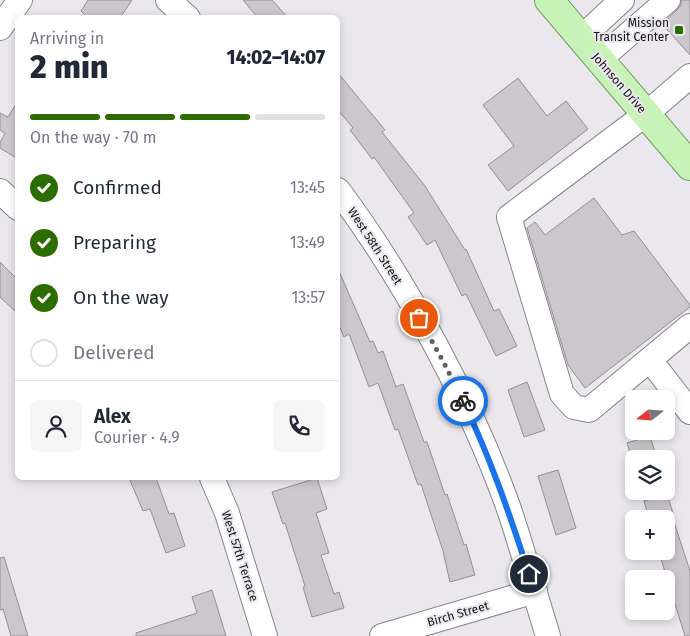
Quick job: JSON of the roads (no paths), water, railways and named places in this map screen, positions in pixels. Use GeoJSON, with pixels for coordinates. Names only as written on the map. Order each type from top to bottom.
{"type":"FeatureCollection","features":[{"type":"Feature","properties":{"kind":"main road","name":"Johnson Drive"},"geometry":{"type":"LineString","coordinates":[[549,0],[690,166]]}},
{"type":"Feature","properties":{"kind":"street"},"geometry":{"type":"LineString","coordinates":[[0,28],[20,0]]}},
{"type":"Feature","properties":{"kind":"street"},"geometry":{"type":"LineString","coordinates":[[168,0],[185,15]]}},
{"type":"Feature","properties":{"kind":"street"},"geometry":{"type":"LineString","coordinates":[[581,38],[622,0]]}},
{"type":"Feature","properties":{"kind":"street"},"geometry":{"type":"LineString","coordinates":[[600,60],[668,0]]}},
{"type":"Feature","properties":{"kind":"street"},"geometry":{"type":"LineString","coordinates":[[690,76],[646,114],[509,217],[562,394],[574,407],[589,410],[690,326]]}},
{"type":"Feature","properties":{"kind":"street"},"geometry":{"type":"LineString","coordinates":[[0,191],[15,205]]}},
{"type":"Feature","properties":{"kind":"street","name":"West 58th Street"},"geometry":{"type":"LineString","coordinates":[[340,193],[358,217],[402,288],[444,363],[477,430],[508,508],[548,636]]}},
{"type":"Feature","properties":{"kind":"street"},"geometry":{"type":"LineString","coordinates":[[650,360],[690,412]]}},
{"type":"Feature","properties":{"kind":"street","name":"West 57th Terrace"},"geometry":{"type":"LineString","coordinates":[[213,480],[227,513],[265,636]]}},
{"type":"Feature","properties":{"kind":"street","name":"Birch Street"},"geometry":{"type":"LineString","coordinates":[[382,636],[534,591]]}},
{"type":"Feature","properties":{"kind":"place","name":"Mission Transit Center"},"geometry":{"type":"Point","coordinates":[679,30]}}]}
